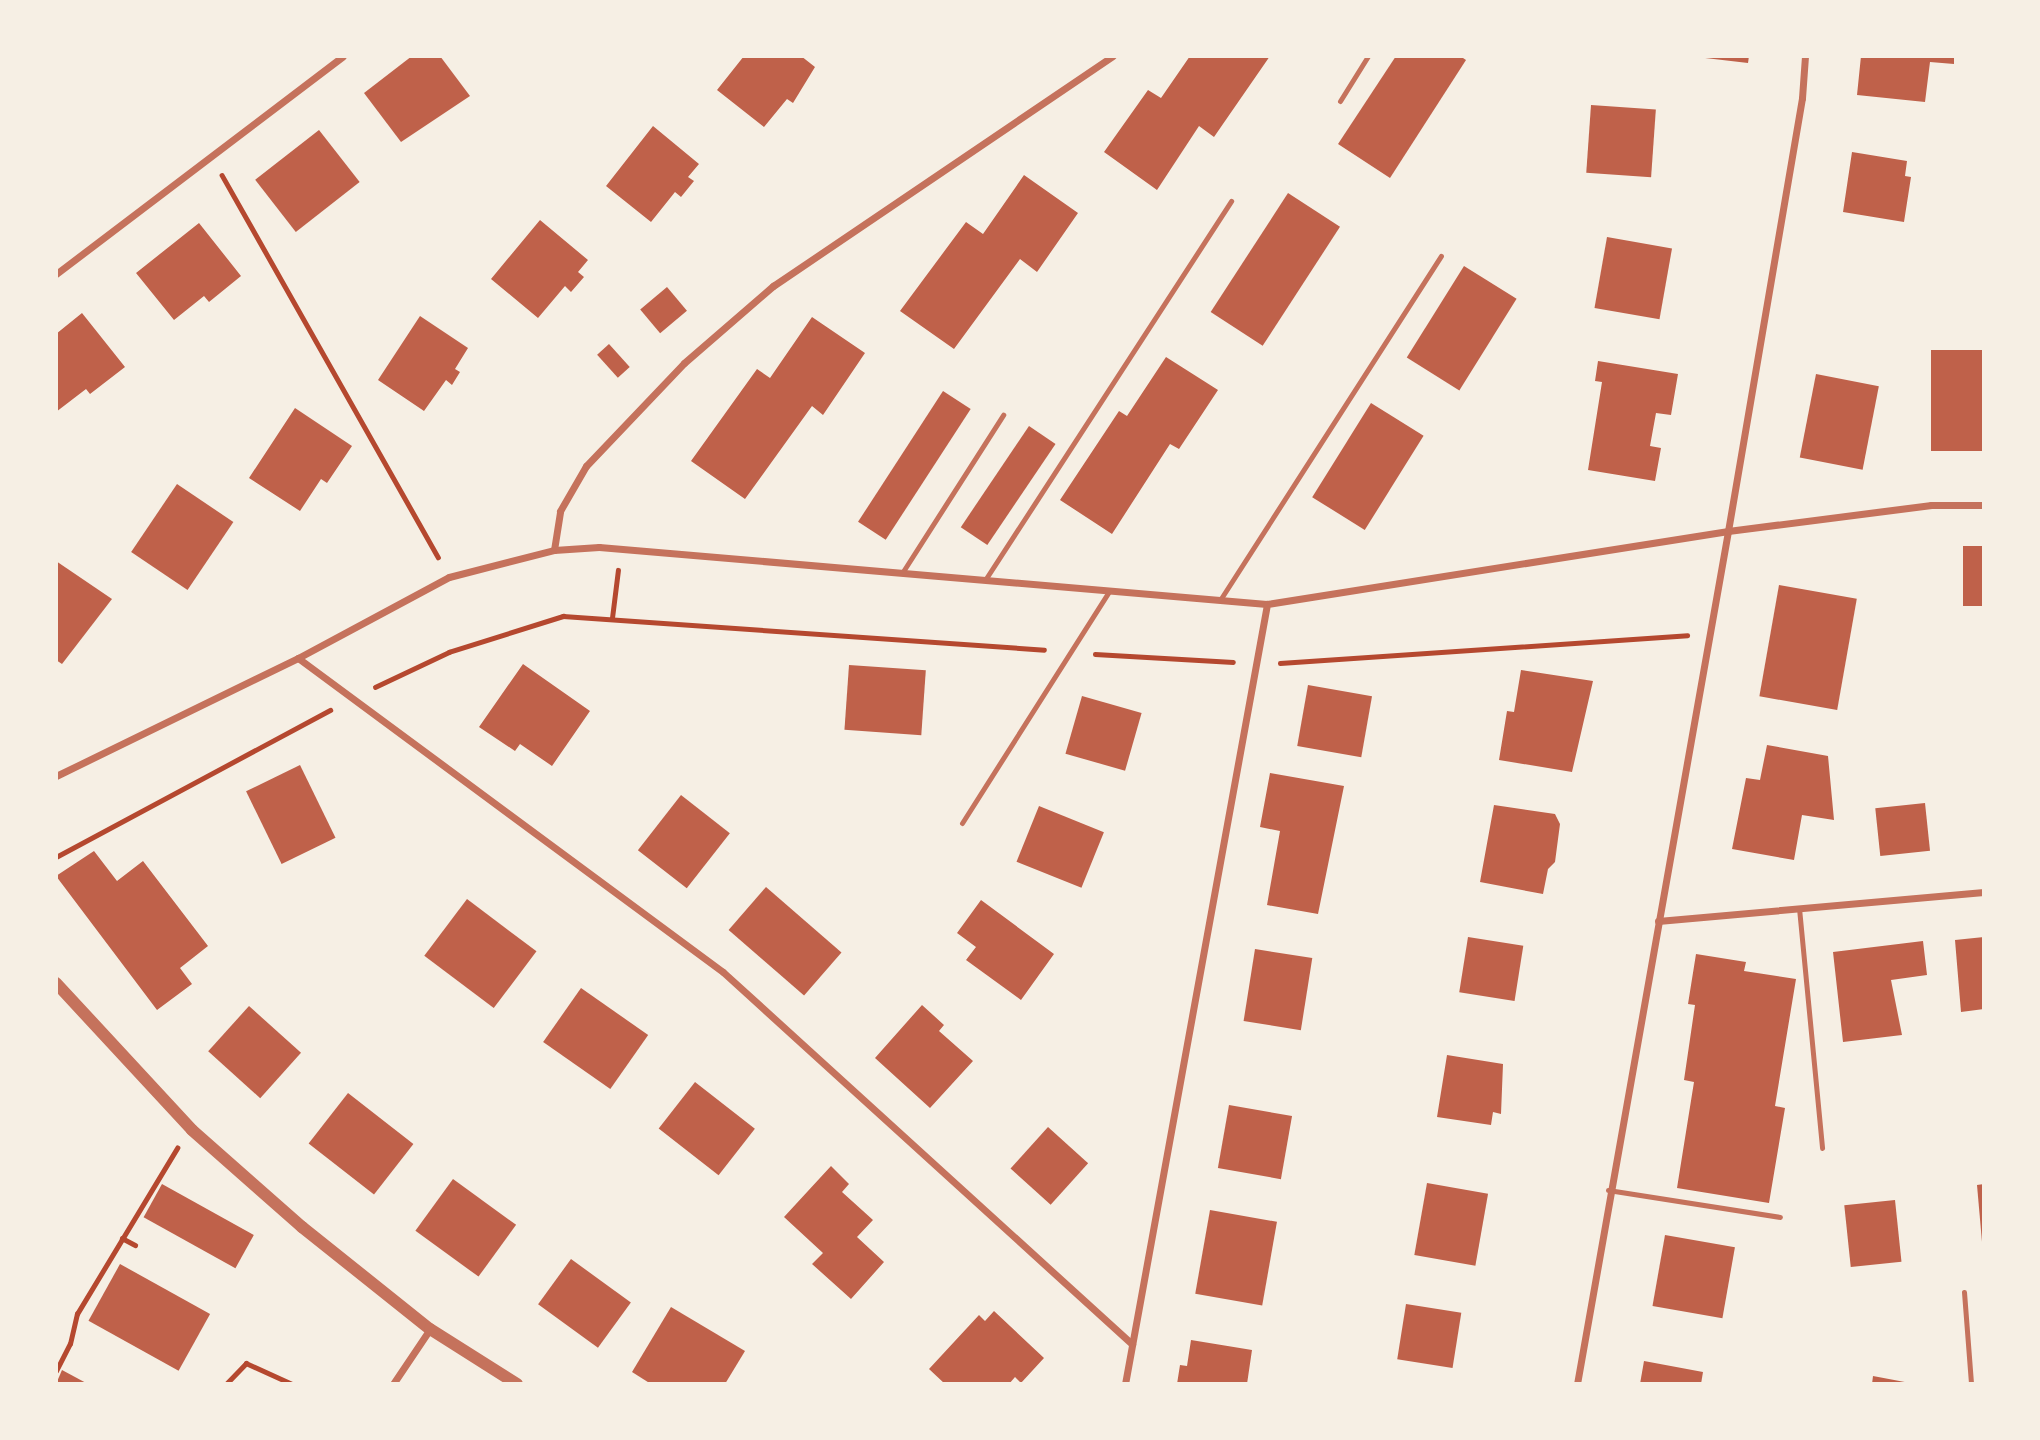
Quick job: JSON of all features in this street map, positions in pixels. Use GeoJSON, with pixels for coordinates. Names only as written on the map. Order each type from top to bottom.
{"type":"FeatureCollection","features":[{"type":"Feature","properties":{"kind":"street"},"geometry":{"type":"LineString","coordinates":[[56,274],[343,56]]}},
{"type":"Feature","properties":{"kind":"street"},"geometry":{"type":"LineString","coordinates":[[554,550],[560,511],[586,466],[684,363],[774,286],[1113,56]]}},
{"type":"Feature","properties":{"kind":"street"},"geometry":{"type":"LineString","coordinates":[[1577,1384],[1608,1190],[1728,531],[1802,98],[1805,56]]}},
{"type":"Feature","properties":{"kind":"street"},"geometry":{"type":"LineString","coordinates":[[56,776],[299,658],[449,577],[554,550],[620,548],[1267,604],[1728,531],[1931,505],[1984,505]]}},
{"type":"Feature","properties":{"kind":"street"},"geometry":{"type":"LineString","coordinates":[[1125,1384],[1267,604]]}},
{"type":"Feature","properties":{"kind":"street"},"geometry":{"type":"LineString","coordinates":[[299,658],[723,972],[1132,1344]]}},
{"type":"Feature","properties":{"kind":"street"},"geometry":{"type":"LineString","coordinates":[[1658,921],[1984,892]]}},
{"type":"Feature","properties":{"kind":"street"},"geometry":{"type":"LineString","coordinates":[[56,983],[192,1130],[302,1227],[430,1329],[517,1384]]}},
{"type":"Feature","properties":{"kind":"street"},"geometry":{"type":"LineString","coordinates":[[393,1384],[430,1329]]}},
{"type":"Feature","properties":{"kind":"lane"},"geometry":{"type":"LineString","coordinates":[[1340,101],[1368,56]]}},
{"type":"Feature","properties":{"kind":"lane"},"geometry":{"type":"LineString","coordinates":[[985,580],[1231,201]]}},
{"type":"Feature","properties":{"kind":"lane"},"geometry":{"type":"LineString","coordinates":[[1220,600],[1441,256]]}},
{"type":"Feature","properties":{"kind":"lane"},"geometry":{"type":"LineString","coordinates":[[902,573],[1003,415]]}},
{"type":"Feature","properties":{"kind":"lane"},"geometry":{"type":"LineString","coordinates":[[962,823],[1109,591]]}},
{"type":"Feature","properties":{"kind":"lane"},"geometry":{"type":"LineString","coordinates":[[1799,908],[1822,1148]]}},
{"type":"Feature","properties":{"kind":"lane"},"geometry":{"type":"LineString","coordinates":[[1608,1190],[1780,1217]]}},
{"type":"Feature","properties":{"kind":"lane"},"geometry":{"type":"LineString","coordinates":[[1964,1292],[1971,1384]]}},
{"type":"Feature","properties":{"kind":"path"},"geometry":{"type":"LineString","coordinates":[[212,156],[449,577]]}},
{"type":"Feature","properties":{"kind":"path"},"geometry":{"type":"LineString","coordinates":[[612,618],[620,548]]}},
{"type":"Feature","properties":{"kind":"path"},"geometry":{"type":"LineString","coordinates":[[56,857],[353,697],[498,634],[563,616],[1256,664],[1708,633]]}},
{"type":"Feature","properties":{"kind":"path"},"geometry":{"type":"LineString","coordinates":[[56,1371],[73,1345],[78,1314],[163,1166],[192,1130]]}},
{"type":"Feature","properties":{"kind":"path"},"geometry":{"type":"LineString","coordinates":[[122,1238],[135,1245]]}},
{"type":"Feature","properties":{"kind":"path"},"geometry":{"type":"LineString","coordinates":[[226,1384],[246,1363],[292,1384]]}},
{"type":"Feature","properties":{"kind":"building"},"geometry":{"type":"Polygon","coordinates":[[[412,56],[440,56],[470,96],[401,142],[364,93],[412,56]]]}},
{"type":"Feature","properties":{"kind":"building"},"geometry":{"type":"Polygon","coordinates":[[[744,56],[801,56],[815,67],[793,103],[787,99],[764,127],[717,90],[744,56]]]}},
{"type":"Feature","properties":{"kind":"building"},"geometry":{"type":"Polygon","coordinates":[[[1190,56],[1270,56],[1214,137],[1199,126],[1157,190],[1104,152],[1148,90],[1161,98],[1190,56]]]}},
{"type":"Feature","properties":{"kind":"building"},"geometry":{"type":"Polygon","coordinates":[[[1396,56],[1460,56],[1466,60],[1390,178],[1338,144],[1396,56]]]}},
{"type":"Feature","properties":{"kind":"building"},"geometry":{"type":"Polygon","coordinates":[[[1688,56],[1749,56],[1748,63],[1688,56]]]}},
{"type":"Feature","properties":{"kind":"building"},"geometry":{"type":"Polygon","coordinates":[[[1861,56],[1954,56],[1954,64],[1930,62],[1925,102],[1857,95],[1861,56]]]}},
{"type":"Feature","properties":{"kind":"building"},"geometry":{"type":"Polygon","coordinates":[[[1591,105],[1656,110],[1651,177],[1586,173],[1591,105]]]}},
{"type":"Feature","properties":{"kind":"building"},"geometry":{"type":"Polygon","coordinates":[[[653,126],[699,164],[688,177],[694,181],[681,197],[675,192],[651,222],[606,186],[653,126]]]}},
{"type":"Feature","properties":{"kind":"building"},"geometry":{"type":"Polygon","coordinates":[[[319,130],[360,182],[296,232],[255,180],[319,130]]]}},
{"type":"Feature","properties":{"kind":"building"},"geometry":{"type":"Polygon","coordinates":[[[1852,152],[1907,161],[1905,176],[1911,177],[1904,222],[1843,212],[1852,152]]]}},
{"type":"Feature","properties":{"kind":"building"},"geometry":{"type":"Polygon","coordinates":[[[1024,175],[1078,213],[1037,272],[1020,259],[954,349],[900,311],[966,222],[983,234],[1024,175]]]}},
{"type":"Feature","properties":{"kind":"building"},"geometry":{"type":"Polygon","coordinates":[[[1288,193],[1340,227],[1263,346],[1211,312],[1288,193]]]}},
{"type":"Feature","properties":{"kind":"building"},"geometry":{"type":"Polygon","coordinates":[[[540,220],[588,260],[578,272],[584,277],[571,292],[565,286],[538,318],[491,279],[540,220]]]}},
{"type":"Feature","properties":{"kind":"building"},"geometry":{"type":"Polygon","coordinates":[[[199,223],[241,276],[209,302],[204,296],[174,320],[136,273],[199,223]]]}},
{"type":"Feature","properties":{"kind":"building"},"geometry":{"type":"Polygon","coordinates":[[[1607,237],[1672,248],[1659,319],[1594,308],[1607,237]]]}},
{"type":"Feature","properties":{"kind":"building"},"geometry":{"type":"Polygon","coordinates":[[[1464,266],[1517,299],[1459,390],[1407,358],[1464,266]]]}},
{"type":"Feature","properties":{"kind":"building"},"geometry":{"type":"Polygon","coordinates":[[[667,287],[687,311],[660,333],[640,309],[667,287]]]}},
{"type":"Feature","properties":{"kind":"building"},"geometry":{"type":"Polygon","coordinates":[[[82,313],[125,367],[90,394],[86,389],[56,412],[56,334],[82,313]]]}},
{"type":"Feature","properties":{"kind":"building"},"geometry":{"type":"Polygon","coordinates":[[[420,316],[468,348],[455,369],[460,372],[452,385],[446,380],[424,411],[378,380],[420,316]]]}},
{"type":"Feature","properties":{"kind":"building"},"geometry":{"type":"Polygon","coordinates":[[[812,317],[865,353],[823,415],[812,406],[745,499],[691,461],[757,369],[770,378],[812,317]]]}},
{"type":"Feature","properties":{"kind":"building"},"geometry":{"type":"Polygon","coordinates":[[[609,344],[630,367],[618,378],[597,355],[609,344]]]}},
{"type":"Feature","properties":{"kind":"building"},"geometry":{"type":"Polygon","coordinates":[[[1931,350],[1984,350],[1984,451],[1931,451],[1931,350]]]}},
{"type":"Feature","properties":{"kind":"building"},"geometry":{"type":"Polygon","coordinates":[[[1166,357],[1218,390],[1179,449],[1170,444],[1112,534],[1060,500],[1119,411],[1127,416],[1166,357]]]}},
{"type":"Feature","properties":{"kind":"building"},"geometry":{"type":"Polygon","coordinates":[[[1598,361],[1678,374],[1671,415],[1656,413],[1650,446],[1661,448],[1655,481],[1588,470],[1602,382],[1595,381],[1598,361]]]}},
{"type":"Feature","properties":{"kind":"building"},"geometry":{"type":"Polygon","coordinates":[[[1816,374],[1879,386],[1863,470],[1800,457],[1816,374]]]}},
{"type":"Feature","properties":{"kind":"building"},"geometry":{"type":"Polygon","coordinates":[[[943,391],[971,409],[886,540],[858,522],[943,391]]]}},
{"type":"Feature","properties":{"kind":"building"},"geometry":{"type":"Polygon","coordinates":[[[1371,403],[1424,436],[1365,530],[1312,497],[1371,403]]]}},
{"type":"Feature","properties":{"kind":"building"},"geometry":{"type":"Polygon","coordinates":[[[295,408],[352,446],[327,483],[321,479],[300,511],[249,478],[295,408]]]}},
{"type":"Feature","properties":{"kind":"building"},"geometry":{"type":"Polygon","coordinates":[[[1029,426],[1056,444],[987,545],[961,527],[1029,426]]]}},
{"type":"Feature","properties":{"kind":"building"},"geometry":{"type":"Polygon","coordinates":[[[177,484],[233,522],[188,590],[131,552],[177,484]]]}},
{"type":"Feature","properties":{"kind":"building"},"geometry":{"type":"Polygon","coordinates":[[[1963,546],[1984,546],[1984,606],[1963,606],[1963,546]]]}},
{"type":"Feature","properties":{"kind":"building"},"geometry":{"type":"Polygon","coordinates":[[[56,561],[112,599],[62,664],[56,660],[56,561]]]}},
{"type":"Feature","properties":{"kind":"building"},"geometry":{"type":"Polygon","coordinates":[[[1779,585],[1857,599],[1837,710],[1759,696],[1779,585]]]}},
{"type":"Feature","properties":{"kind":"building"},"geometry":{"type":"Polygon","coordinates":[[[523,664],[590,711],[552,766],[520,744],[515,751],[479,727],[523,664]]]}},
{"type":"Feature","properties":{"kind":"building"},"geometry":{"type":"Polygon","coordinates":[[[849,665],[926,670],[921,735],[844,730],[849,665]]]}},
{"type":"Feature","properties":{"kind":"building"},"geometry":{"type":"Polygon","coordinates":[[[1521,670],[1593,681],[1572,772],[1499,760],[1507,711],[1514,712],[1521,670]]]}},
{"type":"Feature","properties":{"kind":"building"},"geometry":{"type":"Polygon","coordinates":[[[1308,685],[1372,696],[1361,757],[1297,746],[1308,685]]]}},
{"type":"Feature","properties":{"kind":"building"},"geometry":{"type":"Polygon","coordinates":[[[1082,696],[1142,713],[1125,771],[1065,754],[1082,696]]]}},
{"type":"Feature","properties":{"kind":"building"},"geometry":{"type":"Polygon","coordinates":[[[1767,745],[1828,756],[1834,820],[1802,815],[1794,860],[1732,849],[1746,778],[1760,780],[1767,745]]]}},
{"type":"Feature","properties":{"kind":"building"},"geometry":{"type":"Polygon","coordinates":[[[300,765],[336,838],[282,864],[246,791],[300,765]]]}},
{"type":"Feature","properties":{"kind":"building"},"geometry":{"type":"Polygon","coordinates":[[[1270,773],[1344,786],[1318,914],[1267,905],[1280,831],[1260,827],[1270,773]]]}},
{"type":"Feature","properties":{"kind":"building"},"geometry":{"type":"Polygon","coordinates":[[[681,795],[730,833],[687,888],[638,850],[681,795]]]}},
{"type":"Feature","properties":{"kind":"building"},"geometry":{"type":"Polygon","coordinates":[[[1925,803],[1930,851],[1880,856],[1875,808],[1925,803]]]}},
{"type":"Feature","properties":{"kind":"building"},"geometry":{"type":"Polygon","coordinates":[[[1494,805],[1555,814],[1560,824],[1555,862],[1548,869],[1543,894],[1480,882],[1494,805]]]}},
{"type":"Feature","properties":{"kind":"building"},"geometry":{"type":"Polygon","coordinates":[[[1039,806],[1104,832],[1081,888],[1017,862],[1039,806]]]}},
{"type":"Feature","properties":{"kind":"building"},"geometry":{"type":"Polygon","coordinates":[[[94,851],[117,881],[143,861],[208,946],[180,968],[192,984],[157,1010],[56,876],[94,851]]]}},
{"type":"Feature","properties":{"kind":"building"},"geometry":{"type":"Polygon","coordinates":[[[766,887],[841,953],[804,996],[729,930],[766,887]]]}},
{"type":"Feature","properties":{"kind":"building"},"geometry":{"type":"Polygon","coordinates":[[[467,899],[536,951],[494,1008],[424,956],[467,899]]]}},
{"type":"Feature","properties":{"kind":"building"},"geometry":{"type":"Polygon","coordinates":[[[981,900],[1054,954],[1021,1000],[966,960],[976,947],[957,933],[981,900]]]}},
{"type":"Feature","properties":{"kind":"building"},"geometry":{"type":"Polygon","coordinates":[[[1468,937],[1523,946],[1515,1001],[1459,992],[1468,937]]]}},
{"type":"Feature","properties":{"kind":"building"},"geometry":{"type":"Polygon","coordinates":[[[1984,937],[1984,1009],[1961,1012],[1955,940],[1984,937]]]}},
{"type":"Feature","properties":{"kind":"building"},"geometry":{"type":"Polygon","coordinates":[[[1923,941],[1927,975],[1891,980],[1902,1035],[1843,1042],[1833,952],[1923,941]]]}},
{"type":"Feature","properties":{"kind":"building"},"geometry":{"type":"Polygon","coordinates":[[[1255,949],[1312,958],[1301,1030],[1244,1021],[1255,949]]]}},
{"type":"Feature","properties":{"kind":"building"},"geometry":{"type":"Polygon","coordinates":[[[1696,954],[1746,962],[1744,971],[1796,979],[1775,1106],[1785,1108],[1769,1203],[1677,1188],[1694,1082],[1684,1080],[1695,1005],[1688,1004],[1696,954]]]}},
{"type":"Feature","properties":{"kind":"building"},"geometry":{"type":"Polygon","coordinates":[[[581,988],[648,1035],[610,1089],[543,1042],[581,988]]]}},
{"type":"Feature","properties":{"kind":"building"},"geometry":{"type":"Polygon","coordinates":[[[922,1005],[944,1025],[939,1031],[973,1061],[930,1108],[875,1058],[922,1005]]]}},
{"type":"Feature","properties":{"kind":"building"},"geometry":{"type":"Polygon","coordinates":[[[249,1006],[301,1053],[260,1098],[208,1051],[249,1006]]]}},
{"type":"Feature","properties":{"kind":"building"},"geometry":{"type":"Polygon","coordinates":[[[1447,1055],[1503,1064],[1501,1114],[1493,1112],[1491,1125],[1437,1117],[1447,1055]]]}},
{"type":"Feature","properties":{"kind":"building"},"geometry":{"type":"Polygon","coordinates":[[[695,1082],[755,1129],[719,1175],[659,1128],[695,1082]]]}},
{"type":"Feature","properties":{"kind":"building"},"geometry":{"type":"Polygon","coordinates":[[[348,1093],[413,1144],[374,1195],[309,1143],[348,1093]]]}},
{"type":"Feature","properties":{"kind":"building"},"geometry":{"type":"Polygon","coordinates":[[[1229,1105],[1292,1116],[1281,1179],[1218,1168],[1229,1105]]]}},
{"type":"Feature","properties":{"kind":"building"},"geometry":{"type":"Polygon","coordinates":[[[1048,1127],[1088,1163],[1051,1205],[1011,1169],[1048,1127]]]}},
{"type":"Feature","properties":{"kind":"building"},"geometry":{"type":"Polygon","coordinates":[[[831,1166],[849,1184],[842,1192],[873,1220],[857,1237],[884,1262],[851,1299],[812,1264],[823,1253],[784,1217],[831,1166]]]}},
{"type":"Feature","properties":{"kind":"building"},"geometry":{"type":"Polygon","coordinates":[[[453,1179],[516,1225],[478,1277],[415,1231],[453,1179]]]}},
{"type":"Feature","properties":{"kind":"building"},"geometry":{"type":"Polygon","coordinates":[[[1427,1183],[1488,1194],[1475,1266],[1414,1255],[1427,1183]]]}},
{"type":"Feature","properties":{"kind":"building"},"geometry":{"type":"Polygon","coordinates":[[[162,1184],[254,1235],[235,1268],[144,1217],[162,1184]]]}},
{"type":"Feature","properties":{"kind":"building"},"geometry":{"type":"Polygon","coordinates":[[[1984,1184],[1984,1242],[1982,1242],[1977,1185],[1984,1184]]]}},
{"type":"Feature","properties":{"kind":"building"},"geometry":{"type":"Polygon","coordinates":[[[1895,1200],[1901,1262],[1851,1267],[1844,1205],[1895,1200]]]}},
{"type":"Feature","properties":{"kind":"building"},"geometry":{"type":"Polygon","coordinates":[[[1210,1210],[1277,1222],[1262,1306],[1195,1294],[1210,1210]]]}},
{"type":"Feature","properties":{"kind":"building"},"geometry":{"type":"Polygon","coordinates":[[[1665,1235],[1735,1247],[1722,1318],[1652,1306],[1665,1235]]]}},
{"type":"Feature","properties":{"kind":"building"},"geometry":{"type":"Polygon","coordinates":[[[571,1259],[631,1302],[598,1348],[538,1304],[571,1259]]]}},
{"type":"Feature","properties":{"kind":"building"},"geometry":{"type":"Polygon","coordinates":[[[120,1264],[210,1314],[179,1371],[88,1321],[120,1264]]]}},
{"type":"Feature","properties":{"kind":"building"},"geometry":{"type":"Polygon","coordinates":[[[1406,1304],[1461,1313],[1453,1368],[1397,1359],[1406,1304]]]}},
{"type":"Feature","properties":{"kind":"building"},"geometry":{"type":"Polygon","coordinates":[[[671,1307],[745,1351],[725,1384],[651,1384],[632,1372],[671,1307]]]}},
{"type":"Feature","properties":{"kind":"building"},"geometry":{"type":"Polygon","coordinates":[[[994,1311],[1044,1358],[1021,1383],[1015,1377],[1009,1384],[945,1384],[929,1369],[979,1315],[985,1321],[994,1311]]]}},
{"type":"Feature","properties":{"kind":"building"},"geometry":{"type":"Polygon","coordinates":[[[1191,1340],[1252,1350],[1247,1384],[1177,1384],[1180,1365],[1187,1366],[1191,1340]]]}},
{"type":"Feature","properties":{"kind":"building"},"geometry":{"type":"Polygon","coordinates":[[[1644,1361],[1703,1372],[1701,1384],[1640,1384],[1644,1361]]]}},
{"type":"Feature","properties":{"kind":"building"},"geometry":{"type":"Polygon","coordinates":[[[62,1370],[88,1384],[56,1384],[62,1370]]]}},
{"type":"Feature","properties":{"kind":"building"},"geometry":{"type":"Polygon","coordinates":[[[1873,1376],[1910,1383],[1910,1384],[1872,1384],[1873,1376]]]}}]}
